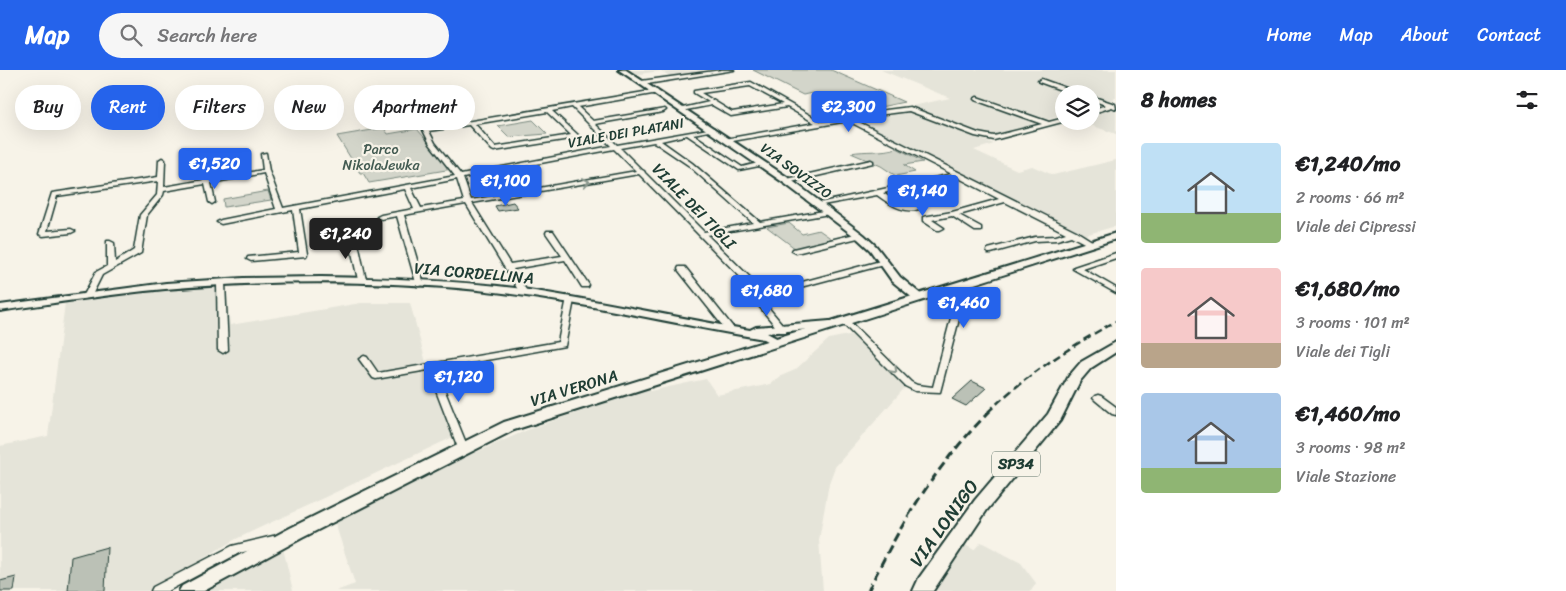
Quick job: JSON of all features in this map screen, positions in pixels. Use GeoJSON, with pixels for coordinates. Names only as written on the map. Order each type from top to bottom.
{"type":"FeatureCollection","features":[{"type":"Feature","properties":{"kind":"main road","name":"VIA VERONA"},"geometry":{"type":"LineString","coordinates":[[188,591],[282,540],[509,426],[781,336],[843,322],[1115,236]]}},
{"type":"Feature","properties":{"kind":"main road","name":"VIA LONIGO"},"geometry":{"type":"LineString","coordinates":[[923,591],[981,505],[1054,418],[1074,379],[1086,365],[1116,346]]}},
{"type":"Feature","properties":{"kind":"street","name":"VIA SOVIZZO"},"geometry":{"type":"LineString","coordinates":[[622,70],[712,129],[829,212],[859,235],[903,286],[920,298]]}},
{"type":"Feature","properties":{"kind":"street"},"geometry":{"type":"LineString","coordinates":[[641,83],[732,70]]}},
{"type":"Feature","properties":{"kind":"street"},"geometry":{"type":"LineString","coordinates":[[1041,81],[1055,86]]}},
{"type":"Feature","properties":{"kind":"street"},"geometry":{"type":"LineString","coordinates":[[788,105],[731,114],[696,92],[750,84],[788,105],[821,124]]}},
{"type":"Feature","properties":{"kind":"street"},"geometry":{"type":"LineString","coordinates":[[475,121],[656,92]]}},
{"type":"Feature","properties":{"kind":"street"},"geometry":{"type":"LineString","coordinates":[[977,99],[1048,124]]}},
{"type":"Feature","properties":{"kind":"street"},"geometry":{"type":"LineString","coordinates":[[1100,101],[1115,106]]}},
{"type":"Feature","properties":{"kind":"street"},"geometry":{"type":"LineString","coordinates":[[681,109],[714,103]]}},
{"type":"Feature","properties":{"kind":"street","name":"VIALE DEI TIGLI"},"geometry":{"type":"LineString","coordinates":[[573,105],[763,295],[759,296],[759,300],[781,336]]}},
{"type":"Feature","properties":{"kind":"street"},"geometry":{"type":"LineString","coordinates":[[1100,110],[1115,106]]}},
{"type":"Feature","properties":{"kind":"street"},"geometry":{"type":"LineString","coordinates":[[727,140],[910,109],[977,134],[994,138],[1055,122]]}},
{"type":"Feature","properties":{"kind":"street"},"geometry":{"type":"LineString","coordinates":[[475,128],[494,149],[576,136],[547,110]]}},
{"type":"Feature","properties":{"kind":"street"},"geometry":{"type":"LineString","coordinates":[[593,123],[663,110]]}},
{"type":"Feature","properties":{"kind":"street"},"geometry":{"type":"LineString","coordinates":[[853,119],[866,129],[1091,243]]}},
{"type":"Feature","properties":{"kind":"street","name":"VIALE DEI PLATANI"},"geometry":{"type":"LineString","coordinates":[[221,222],[712,129]]}},
{"type":"Feature","properties":{"kind":"street"},"geometry":{"type":"LineString","coordinates":[[426,130],[432,143],[459,176],[468,202],[524,293]]}},
{"type":"Feature","properties":{"kind":"street"},"geometry":{"type":"LineString","coordinates":[[689,134],[741,169],[762,164]]}},
{"type":"Feature","properties":{"kind":"street"},"geometry":{"type":"LineString","coordinates":[[656,140],[690,164],[759,225]]}},
{"type":"Feature","properties":{"kind":"street"},"geometry":{"type":"LineString","coordinates":[[264,154],[266,171],[280,210]]}},
{"type":"Feature","properties":{"kind":"street"},"geometry":{"type":"LineString","coordinates":[[88,295],[95,279],[138,251],[144,215],[157,200],[160,190],[162,160]]}},
{"type":"Feature","properties":{"kind":"street"},"geometry":{"type":"LineString","coordinates":[[203,162],[212,202]]}},
{"type":"Feature","properties":{"kind":"street"},"geometry":{"type":"LineString","coordinates":[[787,181],[871,162]]}},
{"type":"Feature","properties":{"kind":"street"},"geometry":{"type":"LineString","coordinates":[[160,190],[266,171]]}},
{"type":"Feature","properties":{"kind":"street"},"geometry":{"type":"LineString","coordinates":[[381,216],[642,172]]}},
{"type":"Feature","properties":{"kind":"street"},"geometry":{"type":"LineString","coordinates":[[819,205],[958,174]]}},
{"type":"Feature","properties":{"kind":"street"},"geometry":{"type":"LineString","coordinates":[[71,231],[43,234],[54,194],[160,179]]}},
{"type":"Feature","properties":{"kind":"street"},"geometry":{"type":"LineString","coordinates":[[407,186],[418,210]]}},
{"type":"Feature","properties":{"kind":"street"},"geometry":{"type":"LineString","coordinates":[[879,193],[898,206]]}},
{"type":"Feature","properties":{"kind":"street"},"geometry":{"type":"LineString","coordinates":[[940,228],[926,219],[953,214],[1006,199]]}},
{"type":"Feature","properties":{"kind":"street"},"geometry":{"type":"LineString","coordinates":[[251,258],[302,254],[296,208]]}},
{"type":"Feature","properties":{"kind":"street"},"geometry":{"type":"LineString","coordinates":[[702,234],[829,212]]}},
{"type":"Feature","properties":{"kind":"street"},"geometry":{"type":"LineString","coordinates":[[400,213],[420,284]]}},
{"type":"Feature","properties":{"kind":"street"},"geometry":{"type":"LineString","coordinates":[[953,214],[978,229]]}},
{"type":"Feature","properties":{"kind":"street"},"geometry":{"type":"LineString","coordinates":[[550,233],[585,285]]}},
{"type":"Feature","properties":{"kind":"street"},"geometry":{"type":"LineString","coordinates":[[991,251],[1036,239],[1057,238],[1073,233]]}},
{"type":"Feature","properties":{"kind":"street"},"geometry":{"type":"LineString","coordinates":[[352,234],[362,280]]}},
{"type":"Feature","properties":{"kind":"street"},"geometry":{"type":"LineString","coordinates":[[796,251],[859,235]]}},
{"type":"Feature","properties":{"kind":"street"},"geometry":{"type":"LineString","coordinates":[[110,243],[111,267]]}},
{"type":"Feature","properties":{"kind":"street"},"geometry":{"type":"LineString","coordinates":[[1116,255],[1078,269],[1116,291]]}},
{"type":"Feature","properties":{"kind":"street"},"geometry":{"type":"LineString","coordinates":[[508,267],[567,257]]}},
{"type":"Feature","properties":{"kind":"street"},"geometry":{"type":"LineString","coordinates":[[763,295],[884,262]]}},
{"type":"Feature","properties":{"kind":"street"},"geometry":{"type":"LineString","coordinates":[[682,269],[730,328]]}},
{"type":"Feature","properties":{"kind":"street","name":"VIA CORDELLINA"},"geometry":{"type":"LineString","coordinates":[[0,308],[167,286],[362,280],[476,287],[524,293],[692,324],[767,336],[781,336]]}},
{"type":"Feature","properties":{"kind":"street"},"geometry":{"type":"LineString","coordinates":[[221,283],[223,350]]}},
{"type":"Feature","properties":{"kind":"street"},"geometry":{"type":"LineString","coordinates":[[843,322],[908,384],[915,388],[937,390],[955,318],[968,304],[961,292],[954,288]]}},
{"type":"Feature","properties":{"kind":"street"},"geometry":{"type":"LineString","coordinates":[[364,359],[376,376],[562,344],[570,300]]}},
{"type":"Feature","properties":{"kind":"street","name":"VIA CORDELLINA"},"geometry":{"type":"LineString","coordinates":[[692,324],[781,336]]}},
{"type":"Feature","properties":{"kind":"street"},"geometry":{"type":"LineString","coordinates":[[431,367],[463,448]]}},
{"type":"Feature","properties":{"kind":"street"},"geometry":{"type":"LineString","coordinates":[[1098,398],[1116,412]]}},
{"type":"Feature","properties":{"kind":"street","name":"VIA VERONA"},"geometry":{"type":"LineString","coordinates":[[157,591],[236,549],[282,540]]}},
{"type":"Feature","properties":{"kind":"shaded area"},"geometry":{"type":"Polygon","coordinates":[[[624,70],[723,70],[671,77],[661,71],[632,75],[624,70]]]}},
{"type":"Feature","properties":{"kind":"shaded area"},"geometry":{"type":"Polygon","coordinates":[[[881,70],[1116,70],[1116,98],[1100,103],[1100,85],[1055,85],[1055,117],[991,137],[912,106],[950,98],[881,70]]]}},
{"type":"Feature","properties":{"kind":"shaded area"},"geometry":{"type":"Polygon","coordinates":[[[1116,108],[1116,134],[1100,128],[1100,110],[1116,108]]]}},
{"type":"Feature","properties":{"kind":"shaded area"},"geometry":{"type":"Polygon","coordinates":[[[902,111],[911,112],[937,121],[994,144],[974,150],[1017,170],[1032,166],[1053,175],[1116,160],[1116,226],[1085,235],[878,133],[866,122],[870,117],[902,111]]]}},
{"type":"Feature","properties":{"kind":"shaded area"},"geometry":{"type":"Polygon","coordinates":[[[226,280],[230,325],[361,303],[410,303],[428,370],[453,437],[236,539],[148,591],[0,591],[0,446],[48,436],[66,295],[100,289],[226,280]]]}},
{"type":"Feature","properties":{"kind":"shaded area"},"geometry":{"type":"Polygon","coordinates":[[[853,334],[908,384],[835,467],[829,483],[819,540],[823,591],[336,591],[355,584],[334,520],[458,460],[532,428],[649,388],[650,391],[706,379],[717,395],[771,384],[781,376],[795,370],[829,339],[853,334]]]}},
{"type":"Feature","properties":{"kind":"shaded area"},"geometry":{"type":"Polygon","coordinates":[[[960,542],[974,550],[981,542],[1021,563],[1036,583],[1031,591],[930,591],[960,542]]]}},
{"type":"Feature","properties":{"kind":"shaded area"},"geometry":{"type":"Polygon","coordinates":[[[283,548],[293,591],[209,591],[283,548]]]}},
{"type":"Feature","properties":{"kind":"green space"},"geometry":{"type":"Polygon","coordinates":[[[753,70],[831,70],[904,102],[852,113],[812,93],[803,95],[753,70]]]}},
{"type":"Feature","properties":{"kind":"green space"},"geometry":{"type":"Polygon","coordinates":[[[533,120],[547,134],[509,137],[498,126],[533,120]]]}},
{"type":"Feature","properties":{"kind":"green space","name":"Parco NikolaJewka"},"geometry":{"type":"Polygon","coordinates":[[[372,130],[385,130],[388,134],[418,130],[452,169],[369,183],[363,173],[360,173],[337,136],[372,130]]]}},
{"type":"Feature","properties":{"kind":"green space"},"geometry":{"type":"Polygon","coordinates":[[[897,148],[923,162],[904,165],[915,172],[896,176],[881,166],[851,153],[885,150],[897,148]]]}},
{"type":"Feature","properties":{"kind":"green space"},"geometry":{"type":"Polygon","coordinates":[[[268,191],[271,200],[224,207],[223,199],[268,191]]]}},
{"type":"Feature","properties":{"kind":"green space"},"geometry":{"type":"Polygon","coordinates":[[[789,223],[802,234],[819,230],[832,239],[796,249],[767,227],[789,223]]]}},
{"type":"Feature","properties":{"kind":"building"},"geometry":{"type":"Polygon","coordinates":[[[513,202],[518,208],[498,211],[495,206],[513,202]]]}},
{"type":"Feature","properties":{"kind":"building"},"geometry":{"type":"Polygon","coordinates":[[[972,381],[986,388],[966,406],[952,399],[972,381]]]}},
{"type":"Feature","properties":{"kind":"building"},"geometry":{"type":"Polygon","coordinates":[[[107,547],[105,591],[68,591],[71,557],[107,547]]]}},
{"type":"Feature","properties":{"kind":"building"},"geometry":{"type":"Polygon","coordinates":[[[16,577],[14,591],[0,591],[0,581],[16,577]]]}},
{"type":"Feature","properties":{"kind":"railway"},"geometry":{"type":"LineString","coordinates":[[988,412],[1049,362],[1116,321]]}},
{"type":"Feature","properties":{"kind":"railway"},"geometry":{"type":"LineString","coordinates":[[868,591],[893,542],[921,496],[953,452],[990,411]]}}]}
